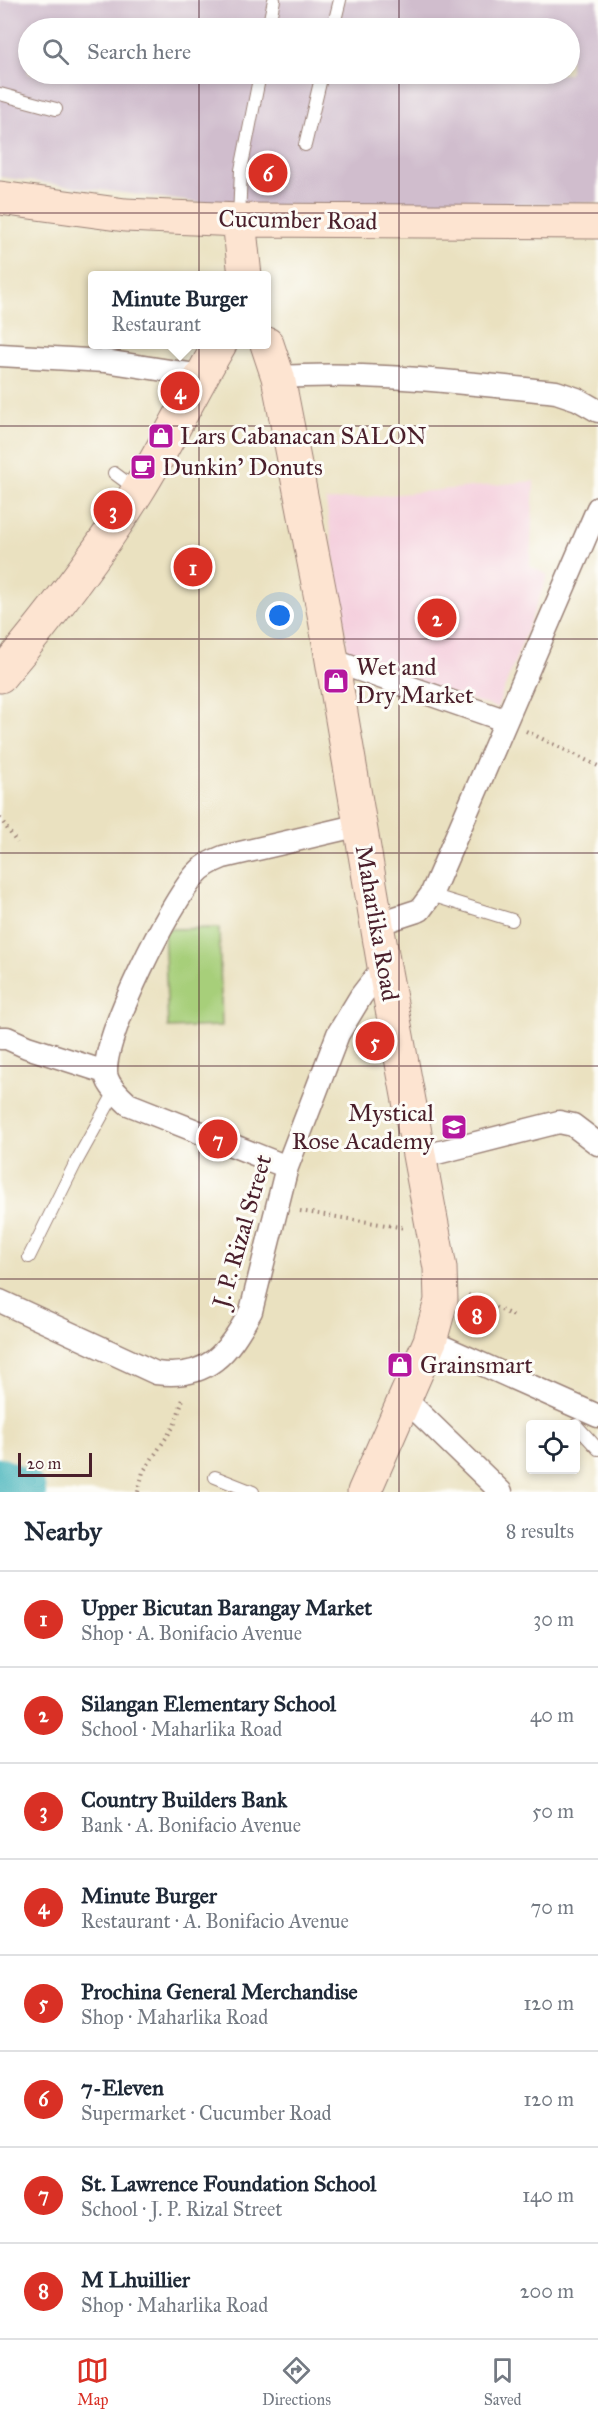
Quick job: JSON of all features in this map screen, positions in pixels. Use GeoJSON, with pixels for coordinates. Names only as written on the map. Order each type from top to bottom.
{"type":"FeatureCollection","features":[{"type":"Feature","properties":{"kind":"street","name":"Cucumber Road"},"geometry":{"type":"LineString","coordinates":[[0,198],[125,215],[240,220],[598,222]]}},
{"type":"Feature","properties":{"kind":"street"},"geometry":{"type":"LineString","coordinates":[[240,220],[245,271]]}},
{"type":"Feature","properties":{"kind":"street"},"geometry":{"type":"LineString","coordinates":[[0,676],[86,568],[126,482],[203,376],[218,349]]}},
{"type":"Feature","properties":{"kind":"street","name":"Maharlika Road"},"geometry":{"type":"LineString","coordinates":[[268,349],[278,377],[331,660],[384,966],[434,1229],[441,1293],[438,1315],[430,1341],[364,1492]]}},
{"type":"Feature","properties":{"kind":"street"},"geometry":{"type":"LineString","coordinates":[[0,355],[105,361],[203,376]]}},
{"type":"Feature","properties":{"kind":"street"},"geometry":{"type":"LineString","coordinates":[[278,377],[334,374],[375,375],[556,392],[577,399],[598,411]]}},
{"type":"Feature","properties":{"kind":"street"},"geometry":{"type":"LineString","coordinates":[[377,924],[420,910],[431,895],[504,720],[598,508]]}},
{"type":"Feature","properties":{"kind":"street"},"geometry":{"type":"LineString","coordinates":[[331,660],[504,720]]}},
{"type":"Feature","properties":{"kind":"street"},"geometry":{"type":"LineString","coordinates":[[110,1082],[114,1034],[126,1005],[166,919],[197,873],[208,864],[223,857],[360,825]]}},
{"type":"Feature","properties":{"kind":"street","name":"J. P. Rizal Street"},"geometry":{"type":"LineString","coordinates":[[192,1374],[212,1364],[226,1350],[251,1311],[287,1167],[338,1034],[355,1005],[384,966]]}},
{"type":"Feature","properties":{"kind":"street"},"geometry":{"type":"LineString","coordinates":[[0,1038],[7,1038],[110,1082],[128,1104],[144,1112],[287,1167]]}},
{"type":"Feature","properties":{"kind":"street"},"geometry":{"type":"LineString","coordinates":[[421,1157],[559,1122],[573,1125],[598,1144]]}},
{"type":"Feature","properties":{"kind":"street"},"geometry":{"type":"LineString","coordinates":[[0,1301],[156,1373],[175,1376],[192,1374]]}},
{"type":"Feature","properties":{"kind":"street"},"geometry":{"type":"LineString","coordinates":[[430,1341],[598,1416]]}},
{"type":"Feature","properties":{"kind":"street"},"geometry":{"type":"LineString","coordinates":[[406,1400],[501,1492]]}},
{"type":"Feature","properties":{"kind":"lane"},"geometry":{"type":"LineString","coordinates":[[270,18],[274,0]]}},
{"type":"Feature","properties":{"kind":"lane"},"geometry":{"type":"LineString","coordinates":[[336,18],[340,0]]}},
{"type":"Feature","properties":{"kind":"lane"},"geometry":{"type":"LineString","coordinates":[[240,220],[242,170],[258,84]]}},
{"type":"Feature","properties":{"kind":"lane"},"geometry":{"type":"LineString","coordinates":[[305,145],[320,84]]}},
{"type":"Feature","properties":{"kind":"lane"},"geometry":{"type":"LineString","coordinates":[[0,94],[56,109]]}},
{"type":"Feature","properties":{"kind":"lane"},"geometry":{"type":"LineString","coordinates":[[431,895],[512,920]]}},
{"type":"Feature","properties":{"kind":"lane"},"geometry":{"type":"LineString","coordinates":[[29,1257],[75,1164],[110,1082]]}},
{"type":"Feature","properties":{"kind":"lane"},"geometry":{"type":"LineString","coordinates":[[561,1399],[572,1420]]}},
{"type":"Feature","properties":{"kind":"lane"},"geometry":{"type":"LineString","coordinates":[[580,1430],[598,1449]]}},
{"type":"Feature","properties":{"kind":"lane"},"geometry":{"type":"LineString","coordinates":[[215,1477],[253,1492]]}},
{"type":"Feature","properties":{"kind":"path"},"geometry":{"type":"LineString","coordinates":[[504,720],[598,766]]}},
{"type":"Feature","properties":{"kind":"path"},"geometry":{"type":"LineString","coordinates":[[0,818],[17,843]]}},
{"type":"Feature","properties":{"kind":"path"},"geometry":{"type":"LineString","coordinates":[[279,1206],[328,1218],[411,1229],[434,1229]]}},
{"type":"Feature","properties":{"kind":"path"},"geometry":{"type":"LineString","coordinates":[[441,1293],[469,1295],[513,1316]]}},
{"type":"Feature","properties":{"kind":"path"},"geometry":{"type":"LineString","coordinates":[[138,1492],[144,1472],[174,1426],[192,1374]]}},
{"type":"Feature","properties":{"kind":"shaded area"},"geometry":{"type":"Polygon","coordinates":[[[0,0],[598,0],[598,203],[254,210],[0,177],[0,0]]]}},
{"type":"Feature","properties":{"kind":"shaded area"},"geometry":{"type":"Polygon","coordinates":[[[534,481],[530,566],[548,575],[497,708],[349,661],[326,501],[534,481]]]}},
{"type":"Feature","properties":{"kind":"green space"},"geometry":{"type":"Polygon","coordinates":[[[219,928],[222,1026],[168,1028],[164,929],[219,928]]]}},
{"type":"Feature","properties":{"kind":"waterway"},"geometry":{"type":"LineString","coordinates":[[0,1480],[24,1491]]}},
{"type":"Feature","properties":{"kind":"place","name":"7-Eleven"},"geometry":{"type":"Point","coordinates":[268,173]}},
{"type":"Feature","properties":{"kind":"place","name":"Minute Burger"},"geometry":{"type":"Point","coordinates":[180,391]}},
{"type":"Feature","properties":{"kind":"place","name":"Lars Cabanacan SALON"},"geometry":{"type":"Point","coordinates":[161,436]}},
{"type":"Feature","properties":{"kind":"place","name":"Dunkin' Donuts"},"geometry":{"type":"Point","coordinates":[143,467]}},
{"type":"Feature","properties":{"kind":"place","name":"Country Builders Bank"},"geometry":{"type":"Point","coordinates":[113,510]}},
{"type":"Feature","properties":{"kind":"place","name":"Upper Bicutan Barangay Market"},"geometry":{"type":"Point","coordinates":[193,567]}},
{"type":"Feature","properties":{"kind":"place","name":"Silangan Elementary School"},"geometry":{"type":"Point","coordinates":[437,618]}},
{"type":"Feature","properties":{"kind":"place","name":"Wet and Dry Market"},"geometry":{"type":"Point","coordinates":[336,681]}},
{"type":"Feature","properties":{"kind":"place","name":"Prochina General Merchandise"},"geometry":{"type":"Point","coordinates":[375,1041]}},
{"type":"Feature","properties":{"kind":"place","name":"Mystical Rose Academy"},"geometry":{"type":"Point","coordinates":[454,1127]}},
{"type":"Feature","properties":{"kind":"place","name":"St. Lawrence Foundation School"},"geometry":{"type":"Point","coordinates":[218,1139]}},
{"type":"Feature","properties":{"kind":"place","name":"M Lhuillier"},"geometry":{"type":"Point","coordinates":[477,1315]}},
{"type":"Feature","properties":{"kind":"place","name":"Grainsmart"},"geometry":{"type":"Point","coordinates":[400,1365]}}]}
